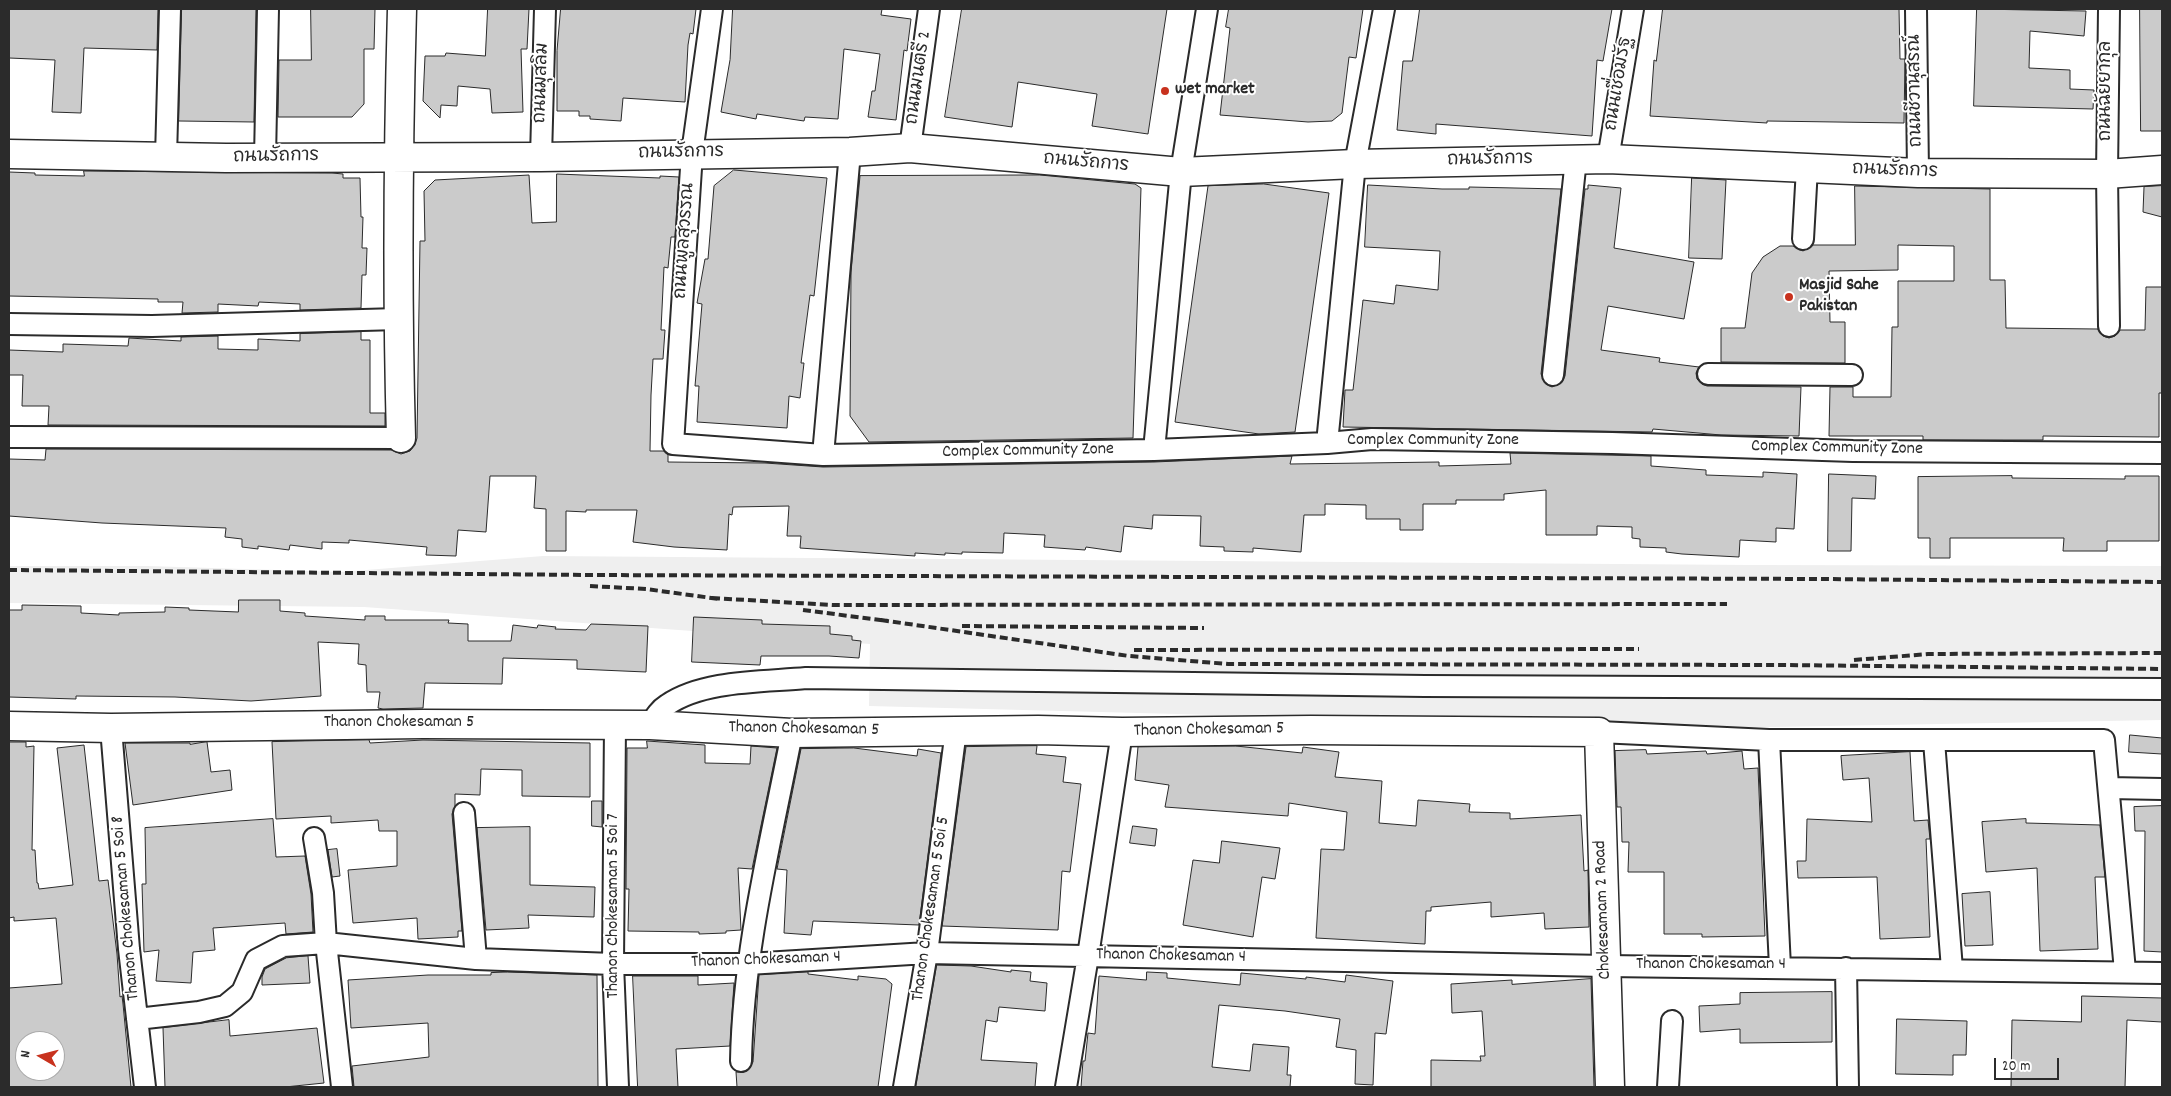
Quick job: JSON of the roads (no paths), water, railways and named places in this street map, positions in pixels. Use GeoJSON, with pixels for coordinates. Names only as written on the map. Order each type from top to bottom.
{"type":"FeatureCollection","features":[{"type":"Feature","properties":{"kind":"street"},"geometry":{"type":"LineString","coordinates":[[166,157],[170,9]]}},
{"type":"Feature","properties":{"kind":"street"},"geometry":{"type":"LineString","coordinates":[[265,158],[268,9]]}},
{"type":"Feature","properties":{"kind":"street"},"geometry":{"type":"LineString","coordinates":[[9,437],[401,438],[398,319],[398,156],[402,9]]}},
{"type":"Feature","properties":{"kind":"street","name":"ถนนมุสลิม"},"geometry":{"type":"LineString","coordinates":[[541,157],[545,9]]}},
{"type":"Feature","properties":{"kind":"street","name":"ถนนพูลสุวรรณ"},"geometry":{"type":"LineString","coordinates":[[673,444],[692,153],[712,9]]}},
{"type":"Feature","properties":{"kind":"street","name":"ถนนมนตรี 2"},"geometry":{"type":"LineString","coordinates":[[910,148],[929,9]]}},
{"type":"Feature","properties":{"kind":"street"},"geometry":{"type":"LineString","coordinates":[[1154,450],[1181,172],[1207,9]]}},
{"type":"Feature","properties":{"kind":"street"},"geometry":{"type":"LineString","coordinates":[[1326,443],[1355,164],[1384,9]]}},
{"type":"Feature","properties":{"kind":"street","name":"ถนนเชื่อมรัฐ"},"geometry":{"type":"LineString","coordinates":[[1608,159],[1632,9]]}},
{"type":"Feature","properties":{"kind":"street","name":"ถนนชีวานุสรณ์"},"geometry":{"type":"LineString","coordinates":[[1916,9],[1918,173]]}},
{"type":"Feature","properties":{"kind":"street","name":"ถนนฉัยยากุล"},"geometry":{"type":"LineString","coordinates":[[2108,9],[2107,174],[2109,326]]}},
{"type":"Feature","properties":{"kind":"street","name":"ถนนรัถการ"},"geometry":{"type":"LineString","coordinates":[[9,154],[265,158],[398,156],[541,157],[692,153],[850,152],[910,148],[1181,172],[1355,164],[1608,159],[1918,173],[2107,174],[2162,170]]}},
{"type":"Feature","properties":{"kind":"street"},"geometry":{"type":"LineString","coordinates":[[823,455],[850,152]]}},
{"type":"Feature","properties":{"kind":"street"},"geometry":{"type":"LineString","coordinates":[[1553,375],[1576,160]]}},
{"type":"Feature","properties":{"kind":"street"},"geometry":{"type":"LineString","coordinates":[[1804,239],[1807,168]]}},
{"type":"Feature","properties":{"kind":"street"},"geometry":{"type":"LineString","coordinates":[[9,324],[152,326],[398,319]]}},
{"type":"Feature","properties":{"kind":"street"},"geometry":{"type":"LineString","coordinates":[[1708,374],[1852,375]]}},
{"type":"Feature","properties":{"kind":"street","name":"Complex Community Zone"},"geometry":{"type":"LineString","coordinates":[[673,444],[823,455],[1154,450],[1326,443],[1372,438],[1853,451],[2162,453]]}},
{"type":"Feature","properties":{"kind":"street"},"geometry":{"type":"LineString","coordinates":[[650,725],[659,712],[684,696],[716,687],[806,678],[1425,686],[2162,689]]}},
{"type":"Feature","properties":{"kind":"street","name":"Thanon Chokesaman 5"},"geometry":{"type":"LineString","coordinates":[[9,726],[111,728],[424,724],[650,725],[792,733],[956,730],[1599,732]]}},
{"type":"Feature","properties":{"kind":"street","name":"Thanon Chokesaman 5 Soi 7"},"geometry":{"type":"LineString","coordinates":[[615,725],[613,964],[618,1087]]}},
{"type":"Feature","properties":{"kind":"street","name":"Thanon Chokesaman 5 Soi 8"},"geometry":{"type":"LineString","coordinates":[[111,728],[137,1019],[146,1087]]}},
{"type":"Feature","properties":{"kind":"street","name":"Thanon Chokesaman 5 Soi 5"},"geometry":{"type":"LineString","coordinates":[[904,1087],[927,954],[956,730]]}},
{"type":"Feature","properties":{"kind":"street"},"geometry":{"type":"LineString","coordinates":[[1066,1087],[1122,732]]}},
{"type":"Feature","properties":{"kind":"street"},"geometry":{"type":"LineString","coordinates":[[1599,732],[1769,740],[2104,740],[2126,972]]}},
{"type":"Feature","properties":{"kind":"street","name":"Chokesamam 2 Road"},"geometry":{"type":"LineString","coordinates":[[1599,732],[1610,1087]]}},
{"type":"Feature","properties":{"kind":"street"},"geometry":{"type":"LineString","coordinates":[[741,1061],[742,1021],[748,964],[792,733]]}},
{"type":"Feature","properties":{"kind":"street"},"geometry":{"type":"LineString","coordinates":[[1769,740],[1780,967]]}},
{"type":"Feature","properties":{"kind":"street"},"geometry":{"type":"LineString","coordinates":[[1934,741],[1952,969]]}},
{"type":"Feature","properties":{"kind":"street"},"geometry":{"type":"LineString","coordinates":[[2109,788],[2162,789]]}},
{"type":"Feature","properties":{"kind":"street"},"geometry":{"type":"LineString","coordinates":[[464,813],[476,959]]}},
{"type":"Feature","properties":{"kind":"street"},"geometry":{"type":"LineString","coordinates":[[314,838],[323,893],[326,943],[342,1087]]}},
{"type":"Feature","properties":{"kind":"street","name":"Thanon Chokesaman 4"},"geometry":{"type":"LineString","coordinates":[[137,1019],[199,1012],[225,1006],[242,992],[256,960],[283,946],[326,943],[476,959],[613,964],[748,964],[927,954],[1606,966],[2162,972]]}},
{"type":"Feature","properties":{"kind":"street"},"geometry":{"type":"LineString","coordinates":[[1846,968],[1848,1087]]}},
{"type":"Feature","properties":{"kind":"street"},"geometry":{"type":"LineString","coordinates":[[1668,1087],[1672,1021]]}},
{"type":"Feature","properties":{"kind":"railway"},"geometry":{"type":"LineString","coordinates":[[9,570],[589,575],[2162,582]]}},
{"type":"Feature","properties":{"kind":"railway"},"geometry":{"type":"LineString","coordinates":[[590,586],[646,589],[719,599]]}},
{"type":"Feature","properties":{"kind":"railway"},"geometry":{"type":"LineString","coordinates":[[712,598],[832,605],[1727,604]]}},
{"type":"Feature","properties":{"kind":"railway"},"geometry":{"type":"LineString","coordinates":[[803,610],[888,621]]}},
{"type":"Feature","properties":{"kind":"railway"},"geometry":{"type":"LineString","coordinates":[[881,620],[1129,656],[1228,664],[1782,665],[2162,669]]}},
{"type":"Feature","properties":{"kind":"railway"},"geometry":{"type":"LineString","coordinates":[[962,626],[1204,628]]}},
{"type":"Feature","properties":{"kind":"railway"},"geometry":{"type":"LineString","coordinates":[[1134,650],[1639,649]]}},
{"type":"Feature","properties":{"kind":"railway"},"geometry":{"type":"LineString","coordinates":[[1854,660],[1928,654],[2162,653]]}},
{"type":"Feature","properties":{"kind":"place","name":"wet market"},"geometry":{"type":"Point","coordinates":[1165,91]}},
{"type":"Feature","properties":{"kind":"place","name":"Masjid Sahe Pakistan"},"geometry":{"type":"Point","coordinates":[1789,297]}}]}
